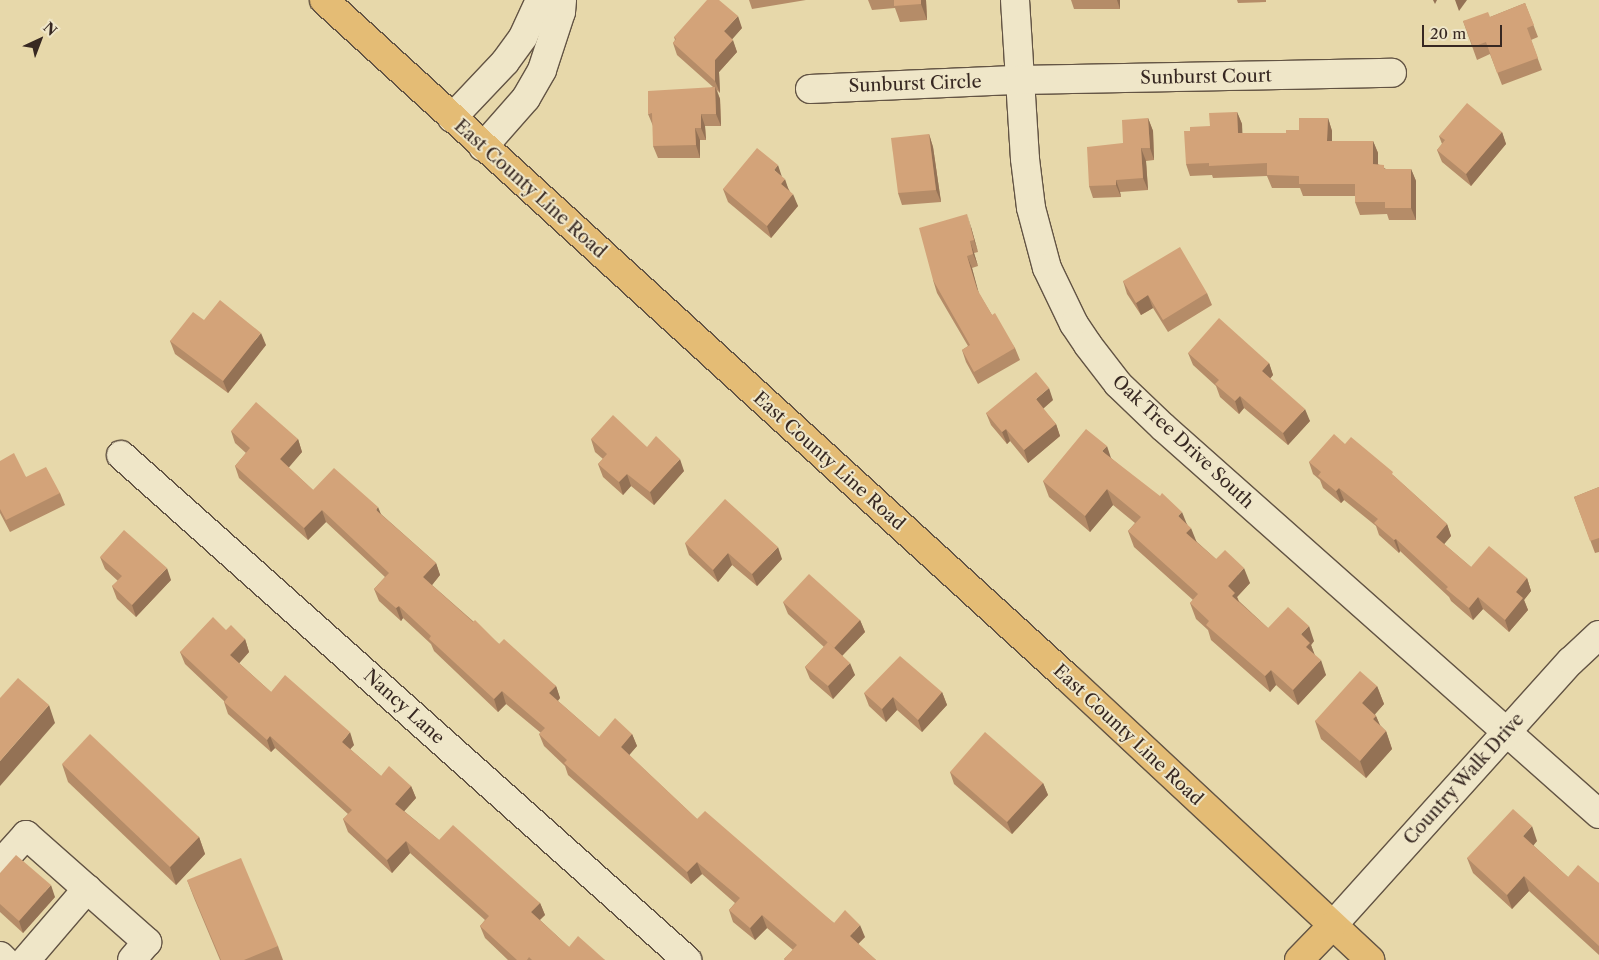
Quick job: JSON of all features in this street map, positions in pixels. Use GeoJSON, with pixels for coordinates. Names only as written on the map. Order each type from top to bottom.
{"type":"FeatureCollection","features":[{"type":"Feature","properties":{"kind":"main road","name":"East County Line Road"},"geometry":{"type":"LineString","coordinates":[[324,0],[1062,672],[1370,960]]}},
{"type":"Feature","properties":{"kind":"main road"},"geometry":{"type":"LineString","coordinates":[[1299,960],[1332,926]]}},
{"type":"Feature","properties":{"kind":"street"},"geometry":{"type":"LineString","coordinates":[[452,118],[505,62],[523,37],[540,0]]}},
{"type":"Feature","properties":{"kind":"street"},"geometry":{"type":"LineString","coordinates":[[484,147],[526,98],[542,70],[557,27],[562,0]]}},
{"type":"Feature","properties":{"kind":"street","name":"Oak Tree Drive South"},"geometry":{"type":"LineString","coordinates":[[1015,0],[1026,170],[1036,232],[1057,291],[1088,345],[1118,384],[1163,427],[1599,814]]}},
{"type":"Feature","properties":{"kind":"street","name":"Sunburst Court"},"geometry":{"type":"LineString","coordinates":[[1020,80],[1392,74]]}},
{"type":"Feature","properties":{"kind":"street","name":"Sunburst Circle"},"geometry":{"type":"LineString","coordinates":[[810,89],[1020,80]]}},
{"type":"Feature","properties":{"kind":"street","name":"Nancy Lane"},"geometry":{"type":"LineString","coordinates":[[121,455],[687,960]]}},
{"type":"Feature","properties":{"kind":"street","name":"Country Walk Drive"},"geometry":{"type":"LineString","coordinates":[[1332,926],[1571,661],[1599,635]]}},
{"type":"Feature","properties":{"kind":"street"},"geometry":{"type":"LineString","coordinates":[[0,864],[26,835],[147,942],[132,960]]}},
{"type":"Feature","properties":{"kind":"street"},"geometry":{"type":"LineString","coordinates":[[26,960],[87,889]]}},
{"type":"Feature","properties":{"kind":"street"},"geometry":{"type":"LineString","coordinates":[[0,956],[4,960]]}},
{"type":"Feature","properties":{"kind":"building"},"geometry":{"type":"Polygon","coordinates":[[[707,0],[719,0],[738,16],[724,31],[733,40],[715,60],[715,81],[673,43],[676,39],[674,37],[707,0]]]}},
{"type":"Feature","properties":{"kind":"building"},"geometry":{"type":"Polygon","coordinates":[[[894,0],[921,0],[921,4],[894,6],[894,0]]]}},
{"type":"Feature","properties":{"kind":"building"},"geometry":{"type":"Polygon","coordinates":[[[1525,3],[1534,25],[1527,28],[1538,58],[1497,73],[1486,42],[1473,47],[1463,21],[1488,12],[1490,17],[1525,3]]]}},
{"type":"Feature","properties":{"kind":"building"},"geometry":{"type":"Polygon","coordinates":[[[715,87],[716,114],[701,114],[701,128],[695,128],[696,145],[653,146],[652,113],[648,114],[648,91],[715,87]]]}},
{"type":"Feature","properties":{"kind":"building"},"geometry":{"type":"Polygon","coordinates":[[[1467,103],[1502,132],[1466,174],[1437,150],[1445,140],[1439,136],[1467,103]]]}},
{"type":"Feature","properties":{"kind":"building"},"geometry":{"type":"Polygon","coordinates":[[[1237,112],[1238,133],[1286,133],[1286,130],[1299,130],[1299,118],[1328,118],[1327,141],[1373,141],[1373,164],[1384,165],[1384,169],[1411,169],[1411,208],[1385,208],[1385,202],[1355,202],[1355,184],[1299,184],[1299,176],[1267,175],[1267,163],[1209,166],[1209,163],[1186,164],[1184,131],[1190,131],[1190,127],[1210,126],[1209,113],[1237,112]]]}},
{"type":"Feature","properties":{"kind":"building"},"geometry":{"type":"Polygon","coordinates":[[[1148,118],[1150,148],[1141,148],[1143,178],[1116,180],[1116,185],[1089,186],[1087,147],[1123,143],[1122,120],[1148,118]]]}},
{"type":"Feature","properties":{"kind":"building"},"geometry":{"type":"Polygon","coordinates":[[[929,134],[936,190],[898,193],[891,138],[929,134]]]}},
{"type":"Feature","properties":{"kind":"building"},"geometry":{"type":"Polygon","coordinates":[[[757,148],[778,165],[774,170],[785,179],[781,184],[793,194],[767,226],[723,189],[757,148]]]}},
{"type":"Feature","properties":{"kind":"building"},"geometry":{"type":"Polygon","coordinates":[[[967,214],[974,240],[970,241],[973,254],[967,256],[977,289],[992,315],[995,313],[1015,348],[974,372],[962,350],[970,345],[933,280],[919,228],[967,214]]]}},
{"type":"Feature","properties":{"kind":"building"},"geometry":{"type":"Polygon","coordinates":[[[1180,247],[1207,293],[1163,320],[1148,295],[1136,303],[1123,281],[1180,247]]]}},
{"type":"Feature","properties":{"kind":"building"},"geometry":{"type":"Polygon","coordinates":[[[220,300],[261,333],[223,381],[170,341],[193,312],[204,320],[220,300]]]}},
{"type":"Feature","properties":{"kind":"building"},"geometry":{"type":"Polygon","coordinates":[[[1219,318],[1269,363],[1262,371],[1305,409],[1283,433],[1240,396],[1235,401],[1215,384],[1219,380],[1188,353],[1219,318]]]}},
{"type":"Feature","properties":{"kind":"building"},"geometry":{"type":"Polygon","coordinates":[[[1036,372],[1049,388],[1036,399],[1056,424],[1024,450],[1006,429],[1002,432],[986,413],[1036,372]]]}},
{"type":"Feature","properties":{"kind":"building"},"geometry":{"type":"Polygon","coordinates":[[[256,402],[298,439],[280,459],[313,490],[334,468],[378,507],[376,510],[436,563],[423,577],[473,622],[475,620],[499,644],[504,639],[556,686],[549,693],[599,737],[615,718],[632,734],[621,747],[697,819],[705,811],[834,923],[845,910],[860,925],[850,936],[876,960],[784,959],[797,945],[762,915],[750,928],[729,910],[740,898],[697,862],[687,872],[564,763],[567,760],[539,734],[545,728],[502,691],[494,699],[429,639],[431,636],[399,606],[396,608],[374,589],[389,573],[322,510],[304,528],[235,466],[250,448],[231,431],[256,402]]]}},
{"type":"Feature","properties":{"kind":"building"},"geometry":{"type":"Polygon","coordinates":[[[613,415],[647,447],[656,436],[680,459],[650,492],[627,474],[619,482],[598,464],[607,454],[591,439],[613,415]]]}},
{"type":"Feature","properties":{"kind":"building"},"geometry":{"type":"Polygon","coordinates":[[[1086,429],[1107,446],[1102,451],[1160,496],[1162,493],[1182,512],[1178,516],[1191,528],[1186,533],[1216,559],[1225,550],[1244,568],[1228,586],[1235,593],[1232,596],[1268,628],[1288,607],[1309,626],[1301,634],[1310,643],[1306,647],[1321,660],[1293,690],[1271,670],[1265,676],[1206,625],[1209,621],[1190,603],[1198,594],[1128,531],[1141,517],[1107,489],[1085,516],[1043,481],[1086,429]]]}},
{"type":"Feature","properties":{"kind":"building"},"geometry":{"type":"Polygon","coordinates":[[[1334,434],[1345,444],[1351,437],[1393,472],[1392,474],[1447,524],[1436,537],[1471,567],[1489,546],[1527,578],[1516,592],[1523,598],[1505,620],[1478,597],[1469,608],[1446,589],[1448,587],[1396,539],[1394,540],[1374,523],[1378,519],[1339,488],[1336,491],[1318,476],[1321,472],[1309,462],[1334,434]]]}},
{"type":"Feature","properties":{"kind":"building"},"geometry":{"type":"Polygon","coordinates":[[[14,453],[26,477],[46,467],[60,493],[6,520],[0,509],[0,461],[14,453]]]}},
{"type":"Feature","properties":{"kind":"building"},"geometry":{"type":"Polygon","coordinates":[[[1599,487],[1599,538],[1590,541],[1574,497],[1599,487]]]}},
{"type":"Feature","properties":{"kind":"building"},"geometry":{"type":"Polygon","coordinates":[[[725,499],[778,547],[752,574],[728,553],[713,570],[685,543],[725,499]]]}},
{"type":"Feature","properties":{"kind":"building"},"geometry":{"type":"Polygon","coordinates":[[[124,530],[167,568],[132,605],[112,586],[122,576],[100,557],[124,530]]]}},
{"type":"Feature","properties":{"kind":"building"},"geometry":{"type":"Polygon","coordinates":[[[809,574],[860,620],[834,648],[783,602],[809,574]]]}},
{"type":"Feature","properties":{"kind":"building"},"geometry":{"type":"Polygon","coordinates":[[[213,617],[226,630],[231,625],[245,639],[230,655],[271,692],[285,675],[350,732],[342,742],[381,776],[389,766],[411,786],[395,804],[439,840],[453,825],[540,903],[531,912],[569,947],[578,936],[605,960],[532,960],[529,957],[527,960],[517,960],[480,926],[489,916],[406,841],[387,860],[343,819],[352,810],[270,736],[267,740],[224,702],[228,697],[180,652],[213,617]]]}},
{"type":"Feature","properties":{"kind":"building"},"geometry":{"type":"Polygon","coordinates":[[[828,642],[850,663],[828,686],[805,667],[828,642]]]}},
{"type":"Feature","properties":{"kind":"building"},"geometry":{"type":"Polygon","coordinates":[[[900,656],[942,692],[918,720],[893,697],[882,709],[864,693],[900,656]]]}},
{"type":"Feature","properties":{"kind":"building"},"geometry":{"type":"Polygon","coordinates":[[[1360,671],[1377,686],[1362,703],[1376,716],[1373,719],[1386,731],[1360,761],[1315,721],[1360,671]]]}},
{"type":"Feature","properties":{"kind":"building"},"geometry":{"type":"Polygon","coordinates":[[[18,678],[49,705],[0,761],[0,698],[18,678]]]}},
{"type":"Feature","properties":{"kind":"building"},"geometry":{"type":"Polygon","coordinates":[[[985,732],[1043,783],[1007,822],[950,772],[985,732]]]}},
{"type":"Feature","properties":{"kind":"building"},"geometry":{"type":"Polygon","coordinates":[[[90,734],[199,837],[170,867],[62,764],[90,734]]]}},
{"type":"Feature","properties":{"kind":"building"},"geometry":{"type":"Polygon","coordinates":[[[1513,809],[1532,826],[1523,836],[1568,877],[1578,865],[1599,883],[1599,946],[1524,876],[1507,895],[1467,858],[1513,809]]]}},
{"type":"Feature","properties":{"kind":"building"},"geometry":{"type":"Polygon","coordinates":[[[16,855],[51,885],[19,921],[0,904],[0,873],[16,855]]]}},
{"type":"Feature","properties":{"kind":"building"},"geometry":{"type":"Polygon","coordinates":[[[241,858],[278,946],[244,960],[221,960],[187,880],[241,858]]]}}]}
